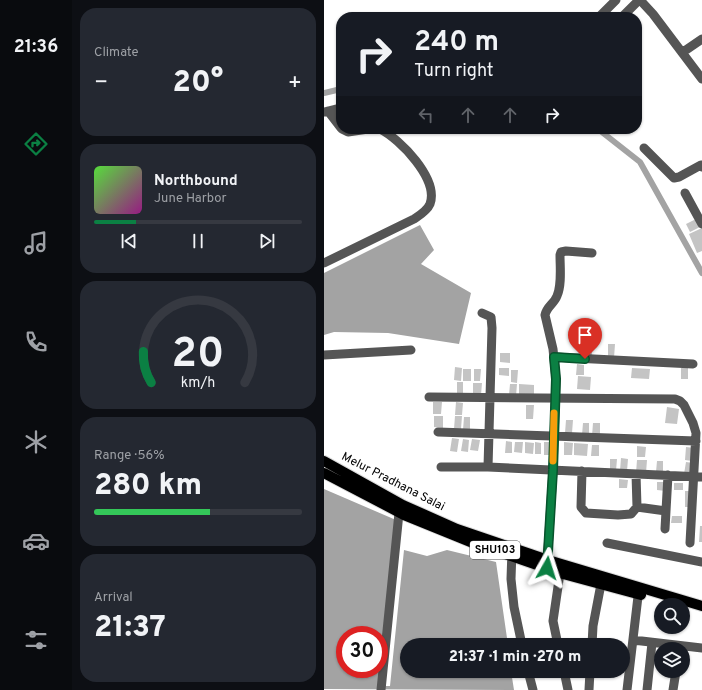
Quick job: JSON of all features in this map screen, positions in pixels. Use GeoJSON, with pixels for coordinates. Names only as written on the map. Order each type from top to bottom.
{"type":"FeatureCollection","features":[{"type":"Feature","properties":{"kind":"main road","name":"Melur Pradhana Salai"},"geometry":{"type":"LineString","coordinates":[[324,461],[403,505],[512,552],[547,564],[601,575],[656,598]]}},
{"type":"Feature","properties":{"kind":"main road","name":"Melur Pradhana Salai"},"geometry":{"type":"LineString","coordinates":[[324,473],[399,513],[473,543],[512,552]]}},
{"type":"Feature","properties":{"kind":"main road","name":"Melur Pradhana Salai"},"geometry":{"type":"LineString","coordinates":[[547,564],[560,573],[601,584],[702,606]]}},
{"type":"Feature","properties":{"kind":"main road"},"geometry":{"type":"LineString","coordinates":[[690,609],[702,612]]}},
{"type":"Feature","properties":{"kind":"street"},"geometry":{"type":"LineString","coordinates":[[604,12],[616,0]]}},
{"type":"Feature","properties":{"kind":"street"},"geometry":{"type":"LineString","coordinates":[[627,12],[640,0],[683,52],[702,79]]}},
{"type":"Feature","properties":{"kind":"street"},"geometry":{"type":"LineString","coordinates":[[683,52],[702,40]]}},
{"type":"Feature","properties":{"kind":"street"},"geometry":{"type":"LineString","coordinates":[[336,109],[326,112],[336,123]]}},
{"type":"Feature","properties":{"kind":"street"},"geometry":{"type":"LineString","coordinates":[[324,264],[414,219],[425,212],[429,205],[431,191],[423,171],[415,159],[388,134]]}},
{"type":"Feature","properties":{"kind":"street"},"geometry":{"type":"LineString","coordinates":[[644,148],[674,178],[702,165]]}},
{"type":"Feature","properties":{"kind":"street"},"geometry":{"type":"LineString","coordinates":[[685,193],[702,224]]}},
{"type":"Feature","properties":{"kind":"street"},"geometry":{"type":"LineString","coordinates":[[547,564],[553,470],[555,397],[554,357],[545,315],[546,310],[558,296],[561,252],[592,253]]}},
{"type":"Feature","properties":{"kind":"street"},"geometry":{"type":"LineString","coordinates":[[482,313],[488,315],[492,321],[488,467]]}},
{"type":"Feature","properties":{"kind":"street"},"geometry":{"type":"LineString","coordinates":[[324,355],[411,350]]}},
{"type":"Feature","properties":{"kind":"street"},"geometry":{"type":"LineString","coordinates":[[554,357],[693,364]]}},
{"type":"Feature","properties":{"kind":"street"},"geometry":{"type":"LineString","coordinates":[[429,397],[555,397],[675,399],[680,401],[684,404],[693,423],[696,441],[698,477],[690,543]]}},
{"type":"Feature","properties":{"kind":"street"},"geometry":{"type":"LineString","coordinates":[[438,432],[696,441]]}},
{"type":"Feature","properties":{"kind":"street"},"geometry":{"type":"LineString","coordinates":[[441,467],[488,467],[698,477]]}},
{"type":"Feature","properties":{"kind":"street"},"geometry":{"type":"LineString","coordinates":[[582,471],[581,507],[584,512],[626,515],[634,512],[637,507],[636,474]]}},
{"type":"Feature","properties":{"kind":"street"},"geometry":{"type":"LineString","coordinates":[[665,529],[668,475]]}},
{"type":"Feature","properties":{"kind":"street"},"geometry":{"type":"LineString","coordinates":[[637,507],[666,511]]}},
{"type":"Feature","properties":{"kind":"street"},"geometry":{"type":"LineString","coordinates":[[381,687],[399,513]]}},
{"type":"Feature","properties":{"kind":"street"},"geometry":{"type":"LineString","coordinates":[[607,543],[702,562]]}},
{"type":"Feature","properties":{"kind":"street"},"geometry":{"type":"LineString","coordinates":[[512,552],[511,579],[514,607],[521,638]]}},
{"type":"Feature","properties":{"kind":"street"},"geometry":{"type":"LineString","coordinates":[[557,638],[553,621],[560,573]]}},
{"type":"Feature","properties":{"kind":"street"},"geometry":{"type":"LineString","coordinates":[[592,638],[593,626],[601,584]]}},
{"type":"Feature","properties":{"kind":"street"},"geometry":{"type":"LineString","coordinates":[[627,690],[639,592]]}},
{"type":"Feature","properties":{"kind":"street"},"geometry":{"type":"LineString","coordinates":[[632,640],[652,644],[647,690]]}},
{"type":"Feature","properties":{"kind":"street"},"geometry":{"type":"LineString","coordinates":[[690,648],[702,648]]}},
{"type":"Feature","properties":{"kind":"street"},"geometry":{"type":"LineString","coordinates":[[530,678],[533,690]]}},
{"type":"Feature","properties":{"kind":"street"},"geometry":{"type":"LineString","coordinates":[[565,678],[568,690]]}},
{"type":"Feature","properties":{"kind":"street"},"geometry":{"type":"LineString","coordinates":[[589,690],[590,678]]}},
{"type":"Feature","properties":{"kind":"street"},"geometry":{"type":"LineString","coordinates":[[673,690],[675,678]]}},
{"type":"Feature","properties":{"kind":"shaded area"},"geometry":{"type":"Polygon","coordinates":[[[420,225],[434,250],[421,264],[471,293],[459,344],[388,333],[334,332],[324,335],[324,273],[420,225]]]}},
{"type":"Feature","properties":{"kind":"shaded area"},"geometry":{"type":"Polygon","coordinates":[[[324,489],[396,520],[385,626],[336,626],[336,678],[380,678],[379,686],[390,686],[404,550],[427,556],[447,550],[496,562],[507,638],[400,638],[400,678],[512,678],[514,690],[324,689],[324,489]]]}},
{"type":"Feature","properties":{"kind":"building"},"geometry":{"type":"Polygon","coordinates":[[[696,219],[700,227],[690,232],[686,224],[696,219]]]}},
{"type":"Feature","properties":{"kind":"building"},"geometry":{"type":"Polygon","coordinates":[[[702,228],[702,251],[697,253],[689,234],[702,228]]]}},
{"type":"Feature","properties":{"kind":"building"},"geometry":{"type":"Polygon","coordinates":[[[608,344],[615,344],[614,358],[608,357],[608,344]]]}},
{"type":"Feature","properties":{"kind":"building"},"geometry":{"type":"Polygon","coordinates":[[[580,346],[586,346],[586,353],[587,346],[592,346],[592,359],[580,358],[580,346]]]}},
{"type":"Feature","properties":{"kind":"building"},"geometry":{"type":"Polygon","coordinates":[[[500,353],[510,353],[510,363],[500,362],[500,353]]]}},
{"type":"Feature","properties":{"kind":"building"},"geometry":{"type":"Polygon","coordinates":[[[577,364],[584,365],[584,375],[576,375],[577,364]]]}},
{"type":"Feature","properties":{"kind":"building"},"geometry":{"type":"Polygon","coordinates":[[[455,367],[462,368],[461,381],[454,380],[455,367]]]}},
{"type":"Feature","properties":{"kind":"building"},"geometry":{"type":"Polygon","coordinates":[[[499,368],[509,368],[509,376],[499,375],[499,368]]]}},
{"type":"Feature","properties":{"kind":"building"},"geometry":{"type":"Polygon","coordinates":[[[632,368],[650,369],[649,379],[631,378],[632,368]]]}},
{"type":"Feature","properties":{"kind":"building"},"geometry":{"type":"Polygon","coordinates":[[[681,368],[688,368],[688,379],[681,379],[681,368]]]}},
{"type":"Feature","properties":{"kind":"building"},"geometry":{"type":"Polygon","coordinates":[[[463,369],[471,369],[471,381],[463,381],[463,369]]]}},
{"type":"Feature","properties":{"kind":"building"},"geometry":{"type":"Polygon","coordinates":[[[474,369],[481,369],[480,381],[474,381],[474,369]]]}},
{"type":"Feature","properties":{"kind":"building"},"geometry":{"type":"Polygon","coordinates":[[[511,370],[518,370],[517,383],[511,382],[511,370]]]}},
{"type":"Feature","properties":{"kind":"building"},"geometry":{"type":"Polygon","coordinates":[[[578,376],[591,377],[590,390],[577,389],[578,376]]]}},
{"type":"Feature","properties":{"kind":"building"},"geometry":{"type":"Polygon","coordinates":[[[457,382],[463,382],[463,395],[457,395],[457,382]]]}},
{"type":"Feature","properties":{"kind":"building"},"geometry":{"type":"Polygon","coordinates":[[[473,383],[482,383],[481,395],[473,395],[473,383]]]}},
{"type":"Feature","properties":{"kind":"building"},"geometry":{"type":"Polygon","coordinates":[[[510,384],[517,384],[516,396],[509,395],[510,384]]]}},
{"type":"Feature","properties":{"kind":"building"},"geometry":{"type":"Polygon","coordinates":[[[519,384],[534,385],[534,396],[519,396],[519,384]]]}},
{"type":"Feature","properties":{"kind":"building"},"geometry":{"type":"Polygon","coordinates":[[[433,402],[442,402],[441,414],[433,414],[433,402]]]}},
{"type":"Feature","properties":{"kind":"building"},"geometry":{"type":"Polygon","coordinates":[[[456,402],[463,403],[462,415],[455,415],[456,402]]]}},
{"type":"Feature","properties":{"kind":"building"},"geometry":{"type":"Polygon","coordinates":[[[526,405],[534,405],[533,419],[526,419],[526,405]]]}},
{"type":"Feature","properties":{"kind":"building"},"geometry":{"type":"Polygon","coordinates":[[[667,407],[679,409],[677,424],[665,423],[667,407]]]}},
{"type":"Feature","properties":{"kind":"building"},"geometry":{"type":"Polygon","coordinates":[[[434,416],[443,416],[443,428],[434,427],[434,416]]]}},
{"type":"Feature","properties":{"kind":"building"},"geometry":{"type":"Polygon","coordinates":[[[455,416],[462,416],[461,429],[454,429],[455,416]]]}},
{"type":"Feature","properties":{"kind":"building"},"geometry":{"type":"Polygon","coordinates":[[[464,417],[470,417],[470,430],[463,430],[464,417]]]}},
{"type":"Feature","properties":{"kind":"building"},"geometry":{"type":"Polygon","coordinates":[[[566,420],[573,420],[572,433],[565,433],[566,420]]]}},
{"type":"Feature","properties":{"kind":"building"},"geometry":{"type":"Polygon","coordinates":[[[583,423],[589,423],[589,435],[582,435],[583,423]]]}},
{"type":"Feature","properties":{"kind":"building"},"geometry":{"type":"Polygon","coordinates":[[[593,423],[600,423],[600,436],[592,436],[593,423]]]}},
{"type":"Feature","properties":{"kind":"building"},"geometry":{"type":"Polygon","coordinates":[[[452,438],[459,439],[457,452],[450,451],[452,438]]]}},
{"type":"Feature","properties":{"kind":"building"},"geometry":{"type":"Polygon","coordinates":[[[463,439],[469,440],[468,452],[461,451],[463,439]]]}},
{"type":"Feature","properties":{"kind":"building"},"geometry":{"type":"Polygon","coordinates":[[[472,439],[480,440],[478,451],[470,450],[472,439]]]}},
{"type":"Feature","properties":{"kind":"building"},"geometry":{"type":"Polygon","coordinates":[[[506,441],[512,442],[512,453],[505,453],[506,441]]]}},
{"type":"Feature","properties":{"kind":"building"},"geometry":{"type":"Polygon","coordinates":[[[515,442],[523,442],[522,453],[514,452],[515,442]]]}},
{"type":"Feature","properties":{"kind":"building"},"geometry":{"type":"Polygon","coordinates":[[[525,442],[534,443],[533,454],[525,453],[525,442]]]}},
{"type":"Feature","properties":{"kind":"building"},"geometry":{"type":"Polygon","coordinates":[[[535,442],[541,443],[541,454],[535,454],[535,442]]]}},
{"type":"Feature","properties":{"kind":"building"},"geometry":{"type":"Polygon","coordinates":[[[544,442],[551,442],[551,455],[544,455],[544,442]]]}},
{"type":"Feature","properties":{"kind":"building"},"geometry":{"type":"Polygon","coordinates":[[[564,442],[573,443],[572,455],[564,455],[564,442]]]}},
{"type":"Feature","properties":{"kind":"building"},"geometry":{"type":"Polygon","coordinates":[[[574,443],[588,444],[587,456],[574,455],[574,443]]]}},
{"type":"Feature","properties":{"kind":"building"},"geometry":{"type":"Polygon","coordinates":[[[592,445],[599,445],[599,456],[591,456],[592,445]]]}},
{"type":"Feature","properties":{"kind":"building"},"geometry":{"type":"Polygon","coordinates":[[[637,446],[646,447],[645,457],[637,457],[637,446]]]}},
{"type":"Feature","properties":{"kind":"building"},"geometry":{"type":"Polygon","coordinates":[[[686,447],[694,448],[692,461],[685,460],[686,447]]]}},
{"type":"Feature","properties":{"kind":"building"},"geometry":{"type":"Polygon","coordinates":[[[621,458],[628,459],[627,471],[620,471],[621,458]]]}},
{"type":"Feature","properties":{"kind":"building"},"geometry":{"type":"Polygon","coordinates":[[[610,459],[617,459],[616,471],[610,470],[610,459]]]}},
{"type":"Feature","properties":{"kind":"building"},"geometry":{"type":"Polygon","coordinates":[[[637,460],[647,460],[646,473],[636,473],[637,460]]]}},
{"type":"Feature","properties":{"kind":"building"},"geometry":{"type":"Polygon","coordinates":[[[657,461],[663,461],[663,473],[656,472],[657,461]]]}},
{"type":"Feature","properties":{"kind":"building"},"geometry":{"type":"Polygon","coordinates":[[[686,462],[693,463],[691,475],[684,474],[686,462]]]}},
{"type":"Feature","properties":{"kind":"building"},"geometry":{"type":"Polygon","coordinates":[[[619,479],[628,480],[627,488],[619,488],[619,479]]]}},
{"type":"Feature","properties":{"kind":"building"},"geometry":{"type":"Polygon","coordinates":[[[657,482],[666,482],[666,491],[657,490],[657,482]]]}},
{"type":"Feature","properties":{"kind":"building"},"geometry":{"type":"Polygon","coordinates":[[[674,483],[683,483],[683,490],[674,490],[674,483]]]}},
{"type":"Feature","properties":{"kind":"building"},"geometry":{"type":"Polygon","coordinates":[[[685,491],[692,491],[692,507],[685,507],[685,491]]]}},
{"type":"Feature","properties":{"kind":"building"},"geometry":{"type":"Polygon","coordinates":[[[672,516],[682,516],[682,523],[671,523],[672,516]]]}},
{"type":"Feature","properties":{"kind":"building"},"geometry":{"type":"Polygon","coordinates":[[[700,526],[702,526],[702,542],[699,542],[700,526]]]}},
{"type":"Feature","properties":{"kind":"waterway"},"geometry":{"type":"LineString","coordinates":[[324,93],[336,90]]}},
{"type":"Feature","properties":{"kind":"waterway"},"geometry":{"type":"LineString","coordinates":[[604,134],[640,162],[702,273]]}},
{"type":"Feature","properties":{"kind":"slow traffic"},"geometry":{"type":"LineString","coordinates":[[553,461],[554,413]]}},
{"type":"Feature","properties":{"kind":"route"},"geometry":{"type":"LineString","coordinates":[[547,568],[553,470],[556,379],[554,357],[585,359]]}}]}
